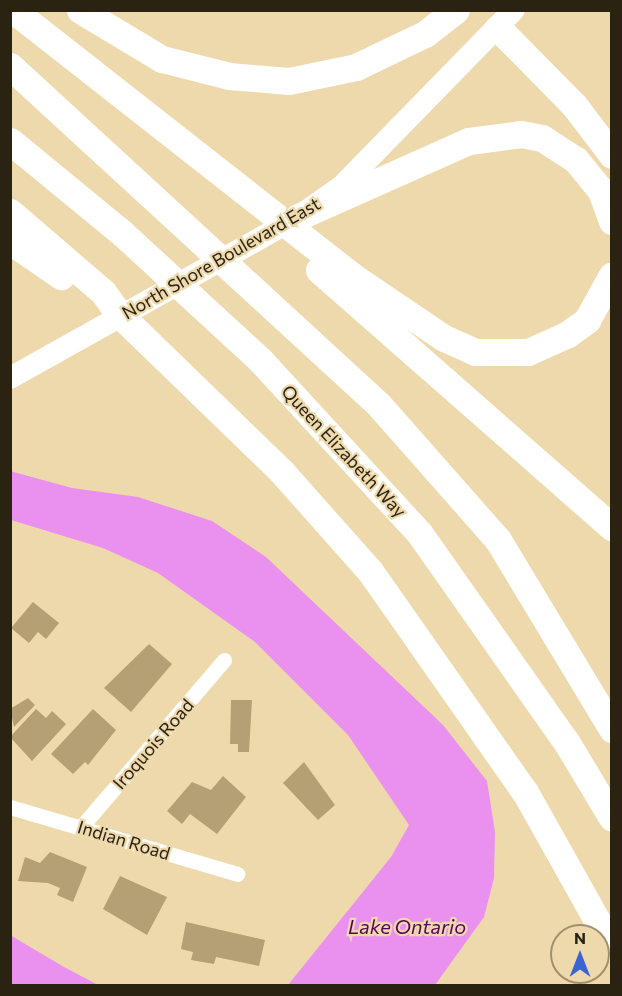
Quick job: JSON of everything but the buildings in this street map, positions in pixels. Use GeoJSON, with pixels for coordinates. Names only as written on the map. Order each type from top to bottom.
{"type":"FeatureCollection","features":[{"type":"Feature","properties":{"kind":"highway"},"geometry":{"type":"LineString","coordinates":[[13,10],[142,111],[317,258],[612,527]]}},
{"type":"Feature","properties":{"kind":"highway"},"geometry":{"type":"LineString","coordinates":[[80,10],[180,64],[229,76],[289,81],[356,68],[425,34],[456,10]]}},
{"type":"Feature","properties":{"kind":"highway"},"geometry":{"type":"LineString","coordinates":[[506,20],[612,155]]}},
{"type":"Feature","properties":{"kind":"highway"},"geometry":{"type":"LineString","coordinates":[[10,66],[379,405],[498,540],[612,729]]}},
{"type":"Feature","properties":{"kind":"highway"},"geometry":{"type":"LineString","coordinates":[[298,217],[469,141],[521,134],[542,138],[576,160],[601,191],[612,221]]}},
{"type":"Feature","properties":{"kind":"highway","name":"Queen Elizabeth Way"},"geometry":{"type":"LineString","coordinates":[[10,141],[122,233],[261,361],[420,534],[567,743],[612,818]]}},
{"type":"Feature","properties":{"kind":"highway"},"geometry":{"type":"LineString","coordinates":[[10,212],[61,266],[118,314],[282,472],[370,571],[459,690],[525,792],[612,947]]}},
{"type":"Feature","properties":{"kind":"highway"},"geometry":{"type":"LineString","coordinates":[[10,241],[61,266]]}},
{"type":"Feature","properties":{"kind":"highway"},"geometry":{"type":"LineString","coordinates":[[317,258],[444,338],[490,354],[528,352],[568,334],[587,320],[612,275]]}},
{"type":"Feature","properties":{"kind":"main road","name":"North Shore Boulevard East"},"geometry":{"type":"LineString","coordinates":[[10,378],[298,217],[342,186],[506,20]]}},
{"type":"Feature","properties":{"kind":"street","name":"Iroquois Road"},"geometry":{"type":"LineString","coordinates":[[81,827],[224,660]]}},
{"type":"Feature","properties":{"kind":"street","name":"Indian Road"},"geometry":{"type":"LineString","coordinates":[[10,807],[237,874]]}},
{"type":"Feature","properties":{"kind":"water","name":"Lake Ontario"},"geometry":{"type":"Polygon","coordinates":[[[10,471],[72,488],[138,497],[212,521],[266,557],[443,725],[487,781],[495,832],[494,878],[484,917],[435,985],[288,985],[391,857],[409,825],[348,735],[255,642],[158,573],[103,548],[11,520],[10,471]]]}},
{"type":"Feature","properties":{"kind":"water"},"geometry":{"type":"Polygon","coordinates":[[[10,935],[64,967],[98,985],[11,985],[10,935]]]}}]}
